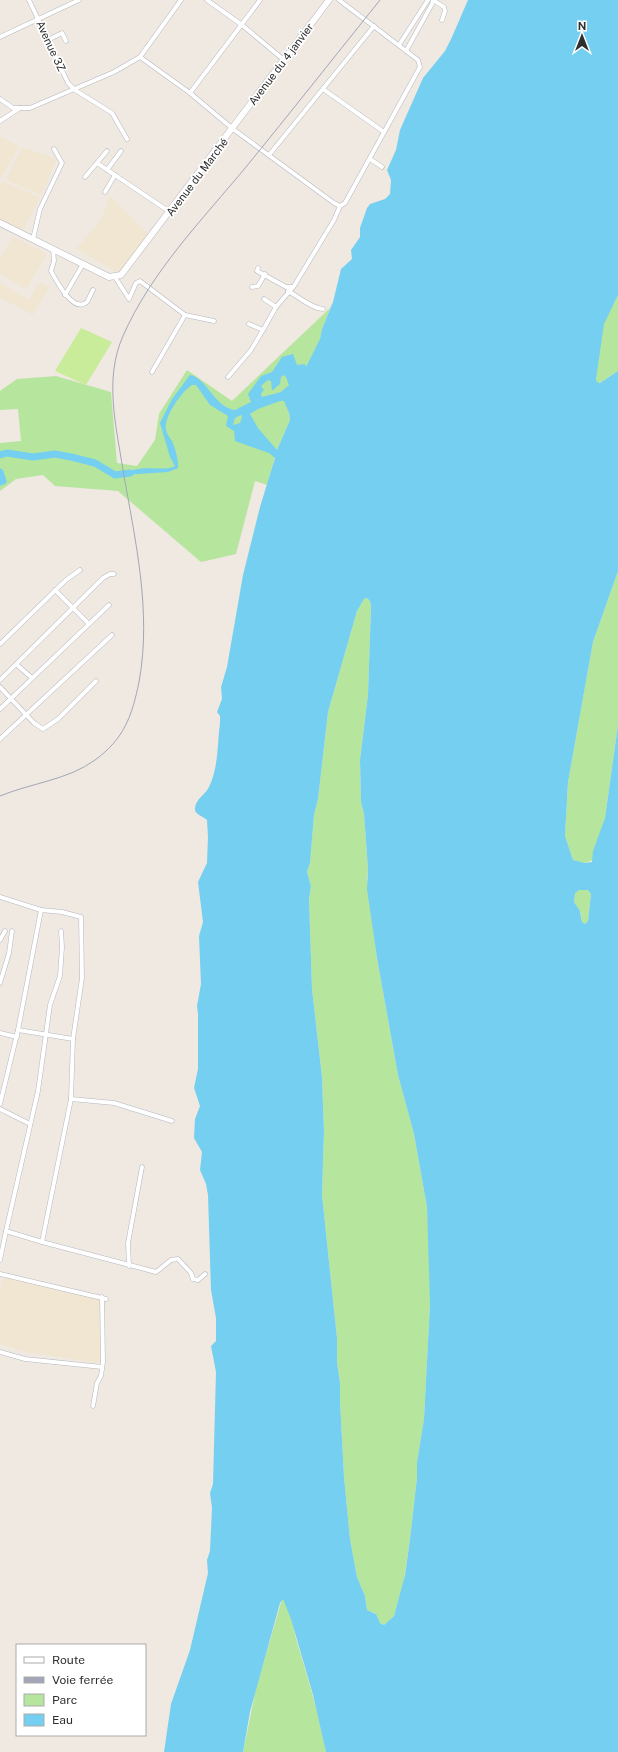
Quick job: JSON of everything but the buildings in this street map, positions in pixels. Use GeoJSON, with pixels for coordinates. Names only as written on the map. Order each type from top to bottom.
{"type":"FeatureCollection","features":[{"type":"Feature","properties":{"kind":"street","name":"Avenue 3Z"},"geometry":{"type":"LineString","coordinates":[[29,0],[68,83],[75,90]]}},
{"type":"Feature","properties":{"kind":"street"},"geometry":{"type":"LineString","coordinates":[[0,37],[79,0]]}},
{"type":"Feature","properties":{"kind":"street"},"geometry":{"type":"LineString","coordinates":[[0,99],[13,108],[30,108],[114,72],[140,57],[181,0]]}},
{"type":"Feature","properties":{"kind":"street"},"geometry":{"type":"LineString","coordinates":[[207,0],[242,25],[284,60]]}},
{"type":"Feature","properties":{"kind":"street"},"geometry":{"type":"LineString","coordinates":[[190,93],[260,0]]}},
{"type":"Feature","properties":{"kind":"street","name":"Avenue du 4 janvier"},"geometry":{"type":"LineString","coordinates":[[233,129],[330,0]]}},
{"type":"Feature","properties":{"kind":"street"},"geometry":{"type":"LineString","coordinates":[[228,377],[250,350],[276,307],[288,291],[293,287],[334,220],[340,206],[345,202],[370,159],[420,67],[418,60],[339,0]]}},
{"type":"Feature","properties":{"kind":"street"},"geometry":{"type":"LineString","coordinates":[[399,45],[428,0]]}},
{"type":"Feature","properties":{"kind":"street"},"geometry":{"type":"LineString","coordinates":[[406,51],[419,30],[432,0],[444,7],[445,11],[442,20]]}},
{"type":"Feature","properties":{"kind":"street"},"geometry":{"type":"LineString","coordinates":[[269,155],[374,26]]}},
{"type":"Feature","properties":{"kind":"street"},"geometry":{"type":"LineString","coordinates":[[48,40],[62,33],[66,41]]}},
{"type":"Feature","properties":{"kind":"street"},"geometry":{"type":"LineString","coordinates":[[140,57],[190,93],[233,129],[340,206]]}},
{"type":"Feature","properties":{"kind":"street"},"geometry":{"type":"LineString","coordinates":[[323,89],[384,132]]}},
{"type":"Feature","properties":{"kind":"street"},"geometry":{"type":"LineString","coordinates":[[75,90],[112,113],[127,140]]}},
{"type":"Feature","properties":{"kind":"street"},"geometry":{"type":"LineString","coordinates":[[0,121],[20,108]]}},
{"type":"Feature","properties":{"kind":"street","name":"Avenue du Marché"},"geometry":{"type":"LineString","coordinates":[[115,277],[123,274],[233,129]]}},
{"type":"Feature","properties":{"kind":"street"},"geometry":{"type":"LineString","coordinates":[[33,239],[40,209],[62,163],[54,149]]}},
{"type":"Feature","properties":{"kind":"street"},"geometry":{"type":"LineString","coordinates":[[85,176],[107,151]]}},
{"type":"Feature","properties":{"kind":"street"},"geometry":{"type":"LineString","coordinates":[[107,170],[121,151]]}},
{"type":"Feature","properties":{"kind":"street"},"geometry":{"type":"LineString","coordinates":[[370,159],[382,167]]}},
{"type":"Feature","properties":{"kind":"street"},"geometry":{"type":"LineString","coordinates":[[97,163],[170,213]]}},
{"type":"Feature","properties":{"kind":"street"},"geometry":{"type":"LineString","coordinates":[[106,192],[115,175]]}},
{"type":"Feature","properties":{"kind":"street"},"geometry":{"type":"LineString","coordinates":[[0,223],[109,277],[115,277],[128,299],[136,283],[140,282],[185,315],[214,321]]}},
{"type":"Feature","properties":{"kind":"street"},"geometry":{"type":"LineString","coordinates":[[53,249],[54,261],[51,271],[65,295],[77,303],[82,304],[87,301],[93,290]]}},
{"type":"Feature","properties":{"kind":"street"},"geometry":{"type":"LineString","coordinates":[[65,295],[83,264]]}},
{"type":"Feature","properties":{"kind":"street"},"geometry":{"type":"LineString","coordinates":[[258,268],[257,271],[286,286],[293,287]]}},
{"type":"Feature","properties":{"kind":"street"},"geometry":{"type":"LineString","coordinates":[[252,287],[258,286],[265,274]]}},
{"type":"Feature","properties":{"kind":"street"},"geometry":{"type":"LineString","coordinates":[[288,291],[307,301],[311,307],[323,309]]}},
{"type":"Feature","properties":{"kind":"street"},"geometry":{"type":"LineString","coordinates":[[264,299],[276,307]]}},
{"type":"Feature","properties":{"kind":"street"},"geometry":{"type":"LineString","coordinates":[[152,372],[185,315]]}},
{"type":"Feature","properties":{"kind":"street"},"geometry":{"type":"LineString","coordinates":[[249,324],[263,330]]}},
{"type":"Feature","properties":{"kind":"street"},"geometry":{"type":"LineString","coordinates":[[0,644],[55,590],[80,570]]}},
{"type":"Feature","properties":{"kind":"street"},"geometry":{"type":"LineString","coordinates":[[0,680],[103,578],[110,574],[114,574]]}},
{"type":"Feature","properties":{"kind":"street"},"geometry":{"type":"LineString","coordinates":[[55,590],[89,624]]}},
{"type":"Feature","properties":{"kind":"street"},"geometry":{"type":"LineString","coordinates":[[0,709],[109,605]]}},
{"type":"Feature","properties":{"kind":"street"},"geometry":{"type":"LineString","coordinates":[[0,739],[112,634]]}},
{"type":"Feature","properties":{"kind":"street"},"geometry":{"type":"LineString","coordinates":[[16,664],[32,678]]}},
{"type":"Feature","properties":{"kind":"street"},"geometry":{"type":"LineString","coordinates":[[0,687],[25,715],[43,729],[58,719],[96,681]]}},
{"type":"Feature","properties":{"kind":"street"},"geometry":{"type":"LineString","coordinates":[[0,897],[41,910],[62,912],[81,917],[82,979],[73,1039],[70,1099],[42,1242]]}},
{"type":"Feature","properties":{"kind":"street"},"geometry":{"type":"LineString","coordinates":[[0,1104],[17,1037],[41,910]]}},
{"type":"Feature","properties":{"kind":"street"},"geometry":{"type":"LineString","coordinates":[[0,940],[5,931]]}},
{"type":"Feature","properties":{"kind":"street"},"geometry":{"type":"LineString","coordinates":[[0,983],[10,948],[12,931]]}},
{"type":"Feature","properties":{"kind":"street"},"geometry":{"type":"LineString","coordinates":[[0,1260],[38,1091],[50,1005],[60,976],[62,947],[61,931]]}},
{"type":"Feature","properties":{"kind":"street"},"geometry":{"type":"LineString","coordinates":[[18,1030],[73,1039]]}},
{"type":"Feature","properties":{"kind":"street"},"geometry":{"type":"LineString","coordinates":[[0,1033],[17,1037]]}},
{"type":"Feature","properties":{"kind":"street"},"geometry":{"type":"LineString","coordinates":[[70,1099],[114,1103],[172,1121]]}},
{"type":"Feature","properties":{"kind":"street"},"geometry":{"type":"LineString","coordinates":[[0,1109],[30,1124]]}},
{"type":"Feature","properties":{"kind":"street"},"geometry":{"type":"LineString","coordinates":[[129,1266],[128,1243],[142,1167]]}},
{"type":"Feature","properties":{"kind":"street"},"geometry":{"type":"LineString","coordinates":[[6,1232],[156,1272],[171,1260],[178,1259],[190,1272],[193,1279],[198,1280],[205,1274]]}},
{"type":"Feature","properties":{"kind":"street"},"geometry":{"type":"LineString","coordinates":[[0,1274],[104,1298],[102,1367],[97,1383],[93,1406]]}},
{"type":"Feature","properties":{"kind":"street"},"geometry":{"type":"LineString","coordinates":[[0,1352],[25,1359],[102,1367]]}},
{"type":"Feature","properties":{"kind":"shaded area"},"geometry":{"type":"Polygon","coordinates":[[[0,137],[19,146],[0,181],[0,137]]]}},
{"type":"Feature","properties":{"kind":"shaded area"},"geometry":{"type":"Polygon","coordinates":[[[22,147],[57,159],[41,195],[6,180],[22,147]]]}},
{"type":"Feature","properties":{"kind":"shaded area"},"geometry":{"type":"Polygon","coordinates":[[[3,181],[40,198],[22,232],[0,220],[0,186],[3,181]]]}},
{"type":"Feature","properties":{"kind":"shaded area"},"geometry":{"type":"Polygon","coordinates":[[[110,196],[148,234],[119,273],[76,249],[101,220],[110,196]]]}},
{"type":"Feature","properties":{"kind":"shaded area"},"geometry":{"type":"Polygon","coordinates":[[[13,237],[47,254],[26,289],[0,274],[0,258],[13,237]]]}},
{"type":"Feature","properties":{"kind":"shaded area"},"geometry":{"type":"Polygon","coordinates":[[[39,282],[49,287],[33,315],[0,298],[0,283],[29,300],[39,282]]]}},
{"type":"Feature","properties":{"kind":"shaded area"},"geometry":{"type":"Polygon","coordinates":[[[5,1274],[104,1298],[100,1363],[25,1352],[0,1344],[0,1289],[5,1274]]]}},
{"type":"Feature","properties":{"kind":"green space"},"geometry":{"type":"Polygon","coordinates":[[[618,295],[618,371],[602,382],[597,383],[597,361],[602,330],[606,317],[618,295]]]}},
{"type":"Feature","properties":{"kind":"green space"},"geometry":{"type":"Polygon","coordinates":[[[334,299],[322,329],[320,340],[306,367],[288,409],[290,420],[277,450],[267,485],[255,481],[236,554],[201,562],[118,491],[55,486],[43,475],[16,479],[0,491],[0,443],[21,441],[18,409],[0,410],[0,391],[17,379],[56,376],[111,392],[117,463],[137,466],[155,440],[159,414],[187,370],[232,401],[330,308],[334,299]]]}},
{"type":"Feature","properties":{"kind":"green space"},"geometry":{"type":"Polygon","coordinates":[[[81,328],[112,342],[86,385],[55,371],[81,328]]]}},
{"type":"Feature","properties":{"kind":"green space"},"geometry":{"type":"Polygon","coordinates":[[[618,571],[618,725],[605,818],[593,860],[585,863],[573,860],[565,836],[568,782],[593,642],[618,571]]]}},
{"type":"Feature","properties":{"kind":"green space"},"geometry":{"type":"Polygon","coordinates":[[[367,598],[370,601],[371,607],[368,695],[360,760],[361,802],[364,814],[368,869],[367,879],[377,958],[398,1075],[414,1134],[427,1207],[430,1259],[430,1304],[424,1419],[417,1462],[417,1478],[410,1539],[404,1580],[394,1616],[384,1625],[380,1623],[375,1613],[367,1610],[365,1596],[357,1577],[350,1539],[344,1477],[340,1383],[337,1362],[337,1338],[322,1195],[324,1132],[322,1077],[312,989],[309,899],[311,886],[307,872],[310,863],[314,815],[318,799],[328,712],[357,611],[364,599],[367,598]]]}},
{"type":"Feature","properties":{"kind":"green space"},"geometry":{"type":"Polygon","coordinates":[[[579,890],[588,890],[591,894],[588,921],[585,924],[582,922],[581,913],[574,902],[575,892],[579,890]]]}},
{"type":"Feature","properties":{"kind":"green space"},"geometry":{"type":"Polygon","coordinates":[[[282,1599],[284,1599],[287,1603],[291,1614],[297,1642],[317,1711],[326,1752],[243,1752],[256,1689],[282,1599]]]}},
{"type":"Feature","properties":{"kind":"water"},"geometry":{"type":"Polygon","coordinates":[[[468,0],[618,0],[618,295],[604,324],[596,379],[597,382],[600,383],[618,371],[618,571],[593,642],[568,782],[565,836],[573,860],[585,863],[592,862],[593,851],[605,818],[618,725],[618,1752],[326,1752],[313,1695],[291,1619],[283,1599],[280,1603],[250,1712],[243,1752],[164,1752],[171,1704],[190,1650],[208,1573],[207,1560],[210,1551],[212,1508],[210,1493],[213,1484],[216,1372],[211,1346],[216,1341],[216,1318],[211,1290],[208,1195],[206,1184],[200,1170],[202,1152],[194,1138],[195,1119],[200,1106],[194,1088],[198,1069],[197,1006],[201,984],[199,936],[203,922],[198,882],[207,863],[208,837],[207,820],[197,813],[195,806],[209,787],[215,771],[220,723],[220,716],[217,712],[222,699],[221,687],[227,667],[243,575],[260,507],[275,458],[269,453],[235,441],[234,431],[226,426],[228,416],[210,405],[196,385],[192,385],[183,393],[174,405],[167,419],[166,430],[172,441],[178,462],[178,468],[168,472],[123,475],[137,469],[165,469],[175,466],[170,457],[160,423],[172,399],[190,375],[201,381],[222,404],[235,410],[251,402],[248,394],[261,376],[272,372],[282,357],[293,354],[297,365],[305,364],[306,367],[320,339],[322,329],[333,302],[341,269],[352,259],[351,250],[360,237],[360,228],[367,208],[370,204],[385,199],[390,194],[391,180],[387,170],[396,150],[400,130],[423,78],[445,51],[468,0]],[[283,375],[281,377],[280,384],[273,390],[271,381],[268,380],[261,386],[264,390],[261,394],[262,397],[281,392],[289,385],[286,377],[283,375]],[[284,401],[258,409],[250,414],[258,428],[277,450],[290,420],[284,401]],[[241,415],[235,418],[233,425],[240,423],[242,417],[241,415]],[[367,598],[364,599],[357,611],[328,712],[318,799],[314,815],[310,863],[307,872],[311,886],[309,899],[312,989],[322,1077],[324,1132],[322,1195],[337,1338],[337,1362],[340,1383],[344,1477],[350,1539],[357,1577],[365,1596],[367,1610],[376,1614],[380,1623],[384,1625],[394,1616],[405,1575],[417,1478],[417,1462],[424,1419],[430,1304],[427,1207],[414,1134],[398,1075],[377,958],[367,889],[368,869],[364,814],[361,802],[360,760],[368,695],[371,607],[370,601],[367,598]],[[579,890],[575,893],[574,902],[580,911],[582,922],[585,924],[588,921],[591,894],[588,890],[579,890]]]}},
{"type":"Feature","properties":{"kind":"waterway"},"geometry":{"type":"LineString","coordinates":[[0,455],[7,453],[33,457],[55,454],[95,463],[115,475],[130,473]]}},
{"type":"Feature","properties":{"kind":"waterway"},"geometry":{"type":"LineString","coordinates":[[0,472],[3,481],[0,482]]}},
{"type":"Feature","properties":{"kind":"railway"},"geometry":{"type":"LineString","coordinates":[[0,796],[61,777],[84,767],[95,760],[105,752],[120,735],[130,716],[133,706],[139,682],[143,655],[144,629],[143,602],[137,549],[117,436],[113,402],[114,369],[117,352],[123,336],[148,290],[178,247],[246,167],[380,0]]}}]}
